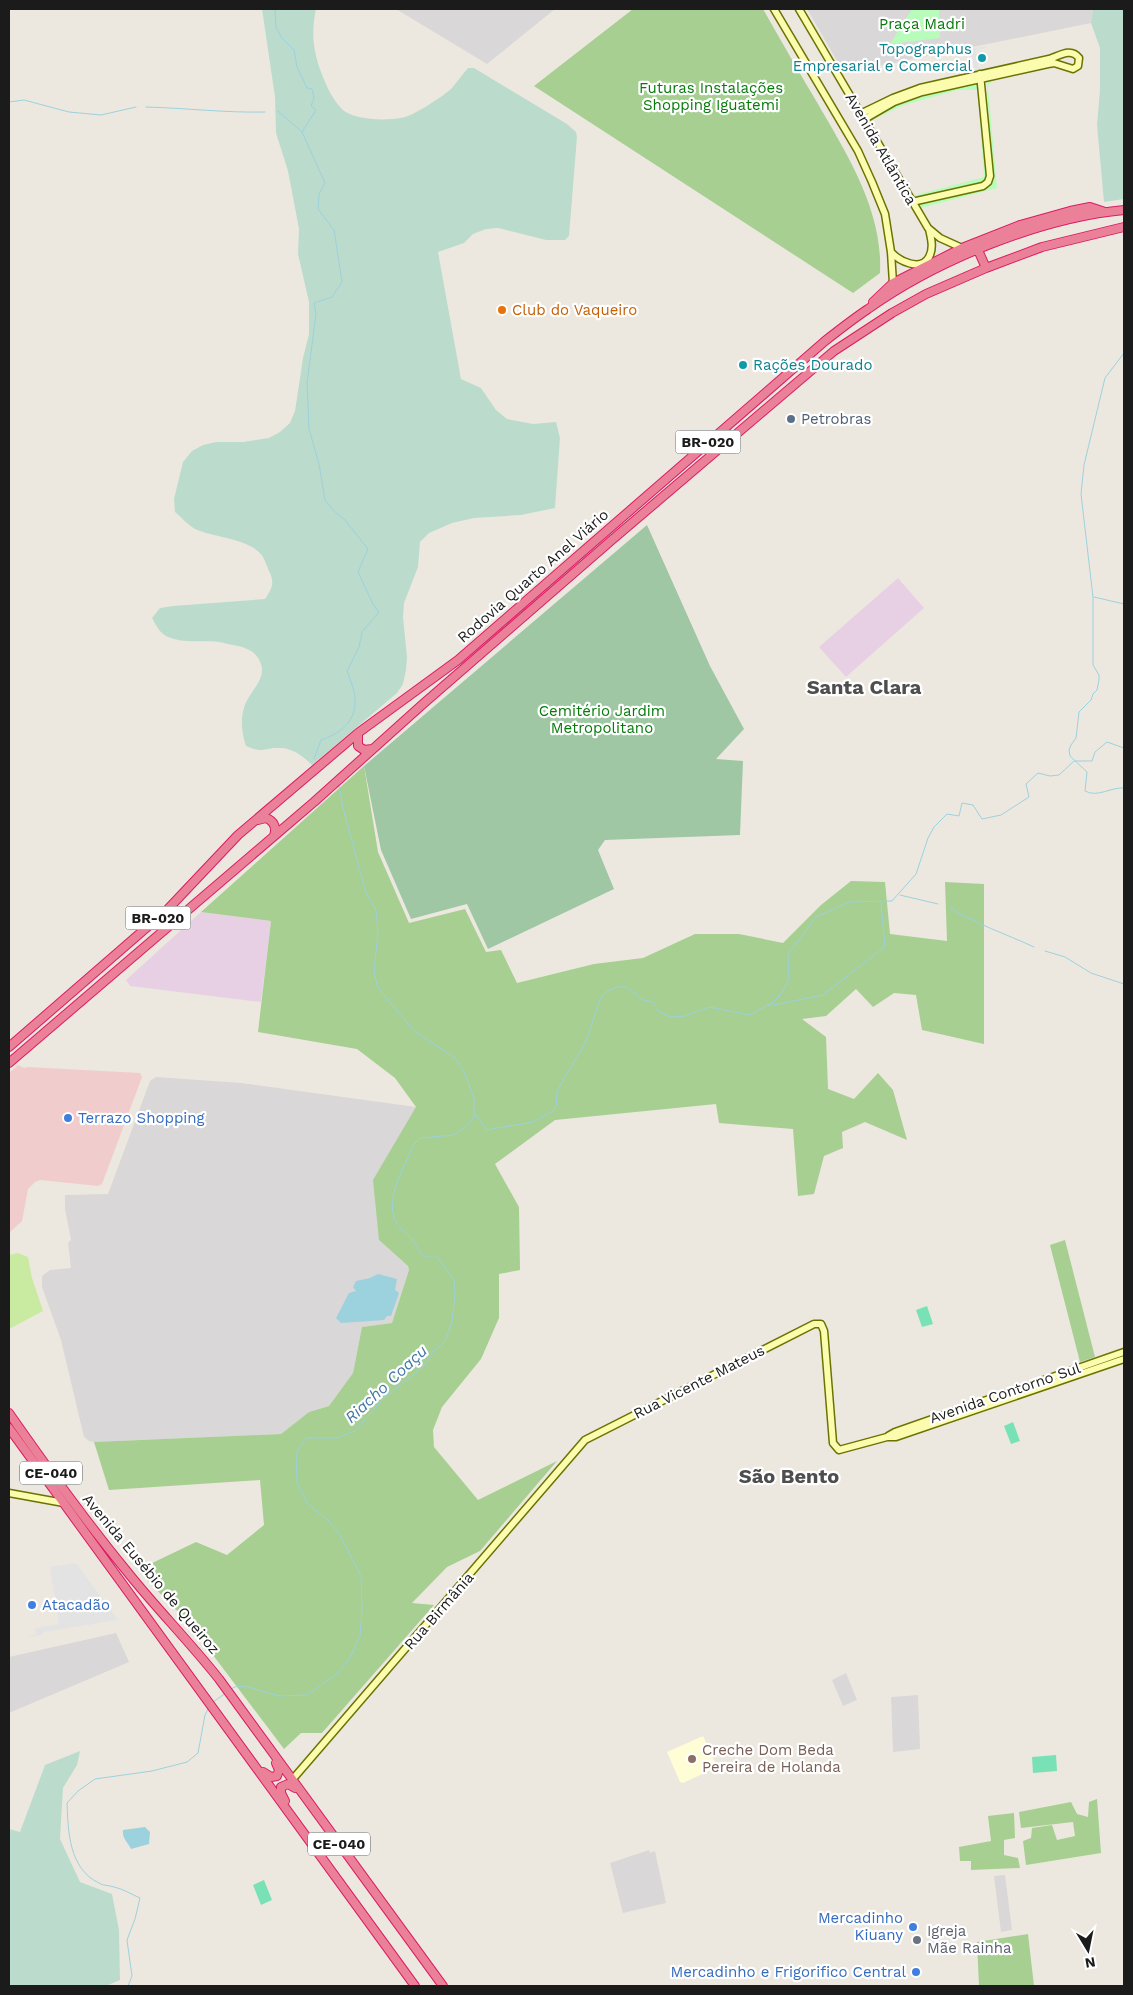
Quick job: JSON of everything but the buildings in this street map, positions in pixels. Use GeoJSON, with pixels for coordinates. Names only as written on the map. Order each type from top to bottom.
{"type":"FeatureCollection","features":[{"type":"Feature","properties":{"kind":"highway"},"geometry":{"type":"LineString","coordinates":[[869,308],[893,283],[962,248],[1020,225],[1070,211],[1090,207],[1105,212]]}},
{"type":"Feature","properties":{"kind":"highway","name":"Rodovia Quarto Anel Viário"},"geometry":{"type":"LineString","coordinates":[[9,1047],[168,909],[238,835],[358,733],[458,660],[825,341],[869,308],[925,274],[1003,239],[1063,220],[1124,210]]}},
{"type":"Feature","properties":{"kind":"highway","name":"Rodovia Quarto Anel Viário"},"geometry":{"type":"LineString","coordinates":[[9,1063],[314,802],[372,749],[700,464],[819,363],[856,335],[926,294],[986,268],[1042,247],[1124,227]]}},
{"type":"Feature","properties":{"kind":"highway"},"geometry":{"type":"LineString","coordinates":[[978,250],[986,268]]}},
{"type":"Feature","properties":{"kind":"highway"},"geometry":{"type":"LineString","coordinates":[[748,408],[756,416]]}},
{"type":"Feature","properties":{"kind":"highway"},"geometry":{"type":"LineString","coordinates":[[692,456],[700,464]]}},
{"type":"Feature","properties":{"kind":"highway"},"geometry":{"type":"LineString","coordinates":[[358,733],[358,746],[364,750],[372,749]]}},
{"type":"Feature","properties":{"kind":"highway"},"geometry":{"type":"LineString","coordinates":[[257,820],[266,818],[272,822],[276,828],[274,836]]}},
{"type":"Feature","properties":{"kind":"highway"},"geometry":{"type":"LineString","coordinates":[[100,968],[110,976]]}},
{"type":"Feature","properties":{"kind":"highway","name":"Avenida Eusébio de Queiroz"},"geometry":{"type":"LineString","coordinates":[[9,1413],[122,1566],[182,1633],[219,1679],[273,1754]]}},
{"type":"Feature","properties":{"kind":"highway","name":"Avenida Eusébio de Queiroz"},"geometry":{"type":"LineString","coordinates":[[9,1428],[255,1766]]}},
{"type":"Feature","properties":{"kind":"highway"},"geometry":{"type":"LineString","coordinates":[[255,1766],[268,1776],[277,1776],[279,1768],[273,1754]]}},
{"type":"Feature","properties":{"kind":"highway","name":"CE-040"},"geometry":{"type":"LineString","coordinates":[[273,1754],[443,1986]]}},
{"type":"Feature","properties":{"kind":"highway","name":"CE-040"},"geometry":{"type":"LineString","coordinates":[[255,1766],[415,1986]]}},
{"type":"Feature","properties":{"kind":"highway"},"geometry":{"type":"LineString","coordinates":[[287,1809],[281,1792],[283,1785],[290,1784],[304,1796]]}},
{"type":"Feature","properties":{"kind":"street","name":"Avenida Atlântica"},"geometry":{"type":"LineString","coordinates":[[774,9],[858,151],[885,214],[891,252],[893,283]]}},
{"type":"Feature","properties":{"kind":"street","name":"Avenida Atlântica"},"geometry":{"type":"LineString","coordinates":[[799,9],[928,228],[940,238],[962,248]]}},
{"type":"Feature","properties":{"kind":"street"},"geometry":{"type":"LineString","coordinates":[[862,117],[906,98],[981,75],[1072,52],[1078,55],[1078,66],[1072,70],[1059,65],[1048,64],[981,75]]}},
{"type":"Feature","properties":{"kind":"street"},"geometry":{"type":"LineString","coordinates":[[1059,56],[1059,65]]}},
{"type":"Feature","properties":{"kind":"street"},"geometry":{"type":"LineString","coordinates":[[912,202],[983,186],[988,182],[990,176],[981,75]]}},
{"type":"Feature","properties":{"kind":"street"},"geometry":{"type":"LineString","coordinates":[[891,252],[896,257],[909,263],[922,263],[926,261],[932,241],[928,228]]}},
{"type":"Feature","properties":{"kind":"street","name":"Avenida Contorno Sul"},"geometry":{"type":"LineString","coordinates":[[814,1324],[821,1324],[824,1331],[834,1446],[839,1450],[887,1437],[895,1432],[1124,1352]]}},
{"type":"Feature","properties":{"kind":"street","name":"Rua Vicente Mateus"},"geometry":{"type":"LineString","coordinates":[[585,1440],[814,1324]]}},
{"type":"Feature","properties":{"kind":"street","name":"Avenida Contorno Sul"},"geometry":{"type":"LineString","coordinates":[[887,1437],[896,1437],[1124,1359]]}},
{"type":"Feature","properties":{"kind":"street","name":"Rua Birmânia"},"geometry":{"type":"LineString","coordinates":[[292,1780],[585,1440]]}},
{"type":"Feature","properties":{"kind":"street"},"geometry":{"type":"LineString","coordinates":[[9,1492],[46,1497],[53,1496],[56,1492]]}},
{"type":"Feature","properties":{"kind":"street"},"geometry":{"type":"LineString","coordinates":[[22,1494],[64,1504]]}},
{"type":"Feature","properties":{"kind":"shaded area"},"geometry":{"type":"Polygon","coordinates":[[[396,9],[555,9],[487,64],[396,9]]]}},
{"type":"Feature","properties":{"kind":"shaded area"},"geometry":{"type":"Polygon","coordinates":[[[807,9],[1093,9],[1091,23],[844,73],[807,9]]]}},
{"type":"Feature","properties":{"kind":"shaded area"},"geometry":{"type":"Polygon","coordinates":[[[985,46],[986,48],[975,50],[979,69],[989,67],[990,70],[975,73],[970,49],[985,46]]]}},
{"type":"Feature","properties":{"kind":"shaded area"},"geometry":{"type":"Polygon","coordinates":[[[898,578],[924,608],[846,677],[819,647],[898,578]]]}},
{"type":"Feature","properties":{"kind":"shaded area"},"geometry":{"type":"Polygon","coordinates":[[[201,912],[271,921],[261,1002],[130,986],[126,980],[201,912]]]}},
{"type":"Feature","properties":{"kind":"shaded area","name":"Terrazo Shopping"},"geometry":{"type":"Polygon","coordinates":[[[18,1065],[24,1068],[140,1073],[142,1077],[102,1184],[98,1186],[40,1180],[35,1182],[28,1189],[22,1221],[9,1233],[9,1073],[18,1065]]]}},
{"type":"Feature","properties":{"kind":"shaded area"},"geometry":{"type":"Polygon","coordinates":[[[156,1077],[241,1083],[416,1107],[379,1240],[408,1266],[409,1270],[392,1323],[362,1327],[353,1373],[329,1406],[309,1412],[281,1434],[94,1442],[84,1437],[61,1340],[42,1287],[42,1276],[50,1270],[71,1268],[68,1243],[71,1240],[65,1209],[65,1195],[108,1194],[150,1081],[156,1077]]]}},
{"type":"Feature","properties":{"kind":"shaded area"},"geometry":{"type":"Polygon","coordinates":[[[76,1563],[118,1620],[44,1632],[41,1635],[29,1637],[36,1634],[35,1628],[59,1624],[50,1567],[76,1563]]]}},
{"type":"Feature","properties":{"kind":"shaded area"},"geometry":{"type":"Polygon","coordinates":[[[116,1633],[129,1662],[9,1713],[9,1657],[116,1633]]]}},
{"type":"Feature","properties":{"kind":"shaded area"},"geometry":{"type":"Polygon","coordinates":[[[846,1673],[857,1700],[843,1706],[832,1680],[846,1673]]]}},
{"type":"Feature","properties":{"kind":"shaded area"},"geometry":{"type":"Polygon","coordinates":[[[918,1695],[920,1749],[893,1752],[891,1697],[918,1695]]]}},
{"type":"Feature","properties":{"kind":"shaded area","name":"Creche Dom Beda Pereira de Holanda"},"geometry":{"type":"Polygon","coordinates":[[[703,1736],[717,1767],[683,1783],[680,1782],[667,1752],[703,1736]]]}},
{"type":"Feature","properties":{"kind":"shaded area"},"geometry":{"type":"Polygon","coordinates":[[[649,1850],[650,1853],[655,1851],[666,1903],[623,1913],[610,1863],[649,1850]]]}},
{"type":"Feature","properties":{"kind":"shaded area"},"geometry":{"type":"Polygon","coordinates":[[[1005,1875],[1012,1930],[1001,1932],[994,1876],[1005,1875]]]}},
{"type":"Feature","properties":{"kind":"green space"},"geometry":{"type":"Polygon","coordinates":[[[262,9],[316,9],[313,33],[318,64],[325,82],[338,105],[355,116],[372,119],[391,119],[410,115],[442,96],[451,89],[468,68],[474,68],[567,124],[576,132],[577,137],[569,236],[565,240],[546,240],[498,228],[486,229],[473,234],[464,243],[438,252],[461,379],[481,388],[496,410],[507,419],[533,424],[556,422],[560,438],[555,508],[521,515],[474,518],[452,523],[429,533],[420,542],[418,567],[404,603],[403,617],[407,657],[403,684],[397,693],[312,765],[302,756],[285,748],[261,750],[246,746],[243,737],[242,717],[247,701],[261,676],[262,669],[255,654],[242,647],[221,642],[185,641],[166,636],[152,618],[160,608],[265,599],[272,585],[271,575],[263,557],[257,551],[241,542],[195,529],[175,512],[174,499],[183,462],[192,451],[203,445],[216,442],[243,442],[269,438],[280,432],[290,423],[295,411],[303,358],[309,334],[309,302],[298,254],[299,229],[288,171],[276,133],[275,97],[262,9]]]}},
{"type":"Feature","properties":{"kind":"green space","name":"Futuras Instalações Shopping Iguatemi"},"geometry":{"type":"Polygon","coordinates":[[[633,9],[763,9],[852,164],[870,206],[876,228],[880,273],[853,293],[534,86],[633,9]]]}},
{"type":"Feature","properties":{"kind":"green space","name":"Praça Madri"},"geometry":{"type":"Polygon","coordinates":[[[912,9],[939,9],[940,38],[890,44],[912,9]]]}},
{"type":"Feature","properties":{"kind":"green space"},"geometry":{"type":"Polygon","coordinates":[[[1093,9],[1124,9],[1124,199],[1104,202],[1097,125],[1100,90],[1100,48],[1091,23],[1093,9]]]}},
{"type":"Feature","properties":{"kind":"green space"},"geometry":{"type":"Polygon","coordinates":[[[992,81],[988,86],[997,188],[921,208],[918,205],[920,203],[990,185],[992,181],[987,86],[988,82],[992,81]]]}},
{"type":"Feature","properties":{"kind":"green space"},"geometry":{"type":"Polygon","coordinates":[[[974,85],[978,87],[988,176],[982,183],[918,199],[912,198],[865,121],[887,108],[914,96],[974,85]],[[958,90],[904,105],[870,121],[869,124],[911,195],[984,177],[978,90],[958,90]]]}},
{"type":"Feature","properties":{"kind":"green space","name":"Cemitério Jardim Metropolitano"},"geometry":{"type":"Polygon","coordinates":[[[647,525],[710,666],[744,729],[716,759],[743,761],[740,835],[605,840],[598,850],[614,889],[488,949],[467,904],[411,919],[381,850],[364,766],[647,525]]]}},
{"type":"Feature","properties":{"kind":"green space"},"geometry":{"type":"Polygon","coordinates":[[[364,766],[378,852],[409,923],[465,909],[486,952],[501,950],[517,983],[594,964],[643,958],[695,934],[739,934],[783,943],[821,905],[851,881],[885,882],[890,934],[947,941],[945,882],[984,884],[984,1044],[922,1030],[916,995],[894,993],[873,1007],[856,989],[826,1016],[802,1019],[826,1037],[828,1089],[854,1099],[878,1073],[893,1090],[907,1140],[865,1122],[842,1132],[843,1148],[824,1156],[814,1194],[798,1196],[793,1129],[719,1123],[716,1104],[555,1120],[495,1164],[519,1207],[520,1270],[499,1274],[499,1318],[481,1359],[442,1407],[433,1430],[434,1447],[478,1500],[557,1461],[480,1551],[447,1567],[412,1603],[434,1605],[322,1733],[301,1733],[284,1749],[188,1622],[147,1580],[148,1565],[196,1542],[227,1555],[264,1525],[260,1480],[109,1490],[94,1442],[281,1434],[309,1412],[329,1406],[353,1373],[362,1327],[392,1323],[409,1270],[408,1266],[379,1240],[373,1180],[416,1107],[395,1078],[357,1049],[258,1032],[271,921],[201,912],[364,766]]]}},
{"type":"Feature","properties":{"kind":"green space"},"geometry":{"type":"Polygon","coordinates":[[[1065,1240],[1095,1357],[1080,1362],[1050,1245],[1065,1240]]]}},
{"type":"Feature","properties":{"kind":"green space"},"geometry":{"type":"Polygon","coordinates":[[[18,1253],[28,1257],[32,1278],[43,1311],[9,1329],[9,1255],[18,1253]]]}},
{"type":"Feature","properties":{"kind":"green space"},"geometry":{"type":"Polygon","coordinates":[[[927,1306],[933,1324],[922,1327],[916,1310],[927,1306]]]}},
{"type":"Feature","properties":{"kind":"green space"},"geometry":{"type":"Polygon","coordinates":[[[1013,1422],[1020,1441],[1011,1444],[1004,1426],[1013,1422]]]}},
{"type":"Feature","properties":{"kind":"green space"},"geometry":{"type":"Polygon","coordinates":[[[80,1751],[77,1765],[63,1788],[60,1839],[80,1882],[112,1894],[119,1930],[120,1980],[106,1986],[9,1986],[9,1829],[20,1832],[45,1765],[80,1751]]]}},
{"type":"Feature","properties":{"kind":"green space"},"geometry":{"type":"Polygon","coordinates":[[[1056,1755],[1057,1771],[1033,1773],[1032,1757],[1056,1755]]]}},
{"type":"Feature","properties":{"kind":"green space"},"geometry":{"type":"Polygon","coordinates":[[[1097,1799],[1101,1853],[1026,1865],[1023,1841],[1031,1838],[1032,1828],[1052,1825],[1057,1840],[1075,1836],[1073,1822],[1021,1828],[1019,1812],[1071,1802],[1077,1814],[1088,1817],[1089,1802],[1097,1799]]]}},
{"type":"Feature","properties":{"kind":"green space"},"geometry":{"type":"Polygon","coordinates":[[[1014,1813],[1015,1838],[1004,1840],[1004,1855],[1018,1858],[1020,1868],[971,1870],[971,1861],[960,1861],[959,1847],[991,1841],[988,1816],[1014,1813]]]}},
{"type":"Feature","properties":{"kind":"green space"},"geometry":{"type":"Polygon","coordinates":[[[264,1880],[272,1900],[261,1905],[253,1885],[264,1880]]]}},
{"type":"Feature","properties":{"kind":"green space"},"geometry":{"type":"Polygon","coordinates":[[[1028,1934],[1034,1986],[979,1986],[977,1942],[1028,1934]]]}},
{"type":"Feature","properties":{"kind":"water"},"geometry":{"type":"Polygon","coordinates":[[[378,1274],[397,1279],[395,1290],[399,1293],[391,1316],[387,1316],[384,1320],[341,1323],[336,1318],[349,1293],[356,1291],[353,1287],[356,1281],[378,1274]]]}},
{"type":"Feature","properties":{"kind":"water"},"geometry":{"type":"Polygon","coordinates":[[[145,1827],[150,1832],[149,1844],[131,1849],[124,1838],[123,1830],[145,1827]]]}},
{"type":"Feature","properties":{"kind":"waterway","name":"Riacho Coaçu"},"geometry":{"type":"LineString","coordinates":[[275,9],[276,27],[281,37],[294,50],[297,67],[307,88],[312,89],[314,98],[311,106],[316,110],[302,132],[325,183],[319,194],[318,209],[334,230],[342,282],[332,297],[314,303],[316,314],[307,383],[309,429],[319,464],[325,500],[345,520],[368,549],[358,572],[373,604],[379,612],[362,632],[359,647],[347,671],[355,698],[352,716],[340,731],[321,740],[314,759]]}},
{"type":"Feature","properties":{"kind":"waterway"},"geometry":{"type":"LineString","coordinates":[[9,102],[24,100],[69,112],[101,115],[136,107]]}},
{"type":"Feature","properties":{"kind":"waterway"},"geometry":{"type":"LineString","coordinates":[[146,107],[265,112]]}},
{"type":"Feature","properties":{"kind":"waterway"},"geometry":{"type":"LineString","coordinates":[[278,111],[302,132]]}},
{"type":"Feature","properties":{"kind":"waterway"},"geometry":{"type":"LineString","coordinates":[[1124,353],[1105,378],[1084,465],[1081,494],[1093,597],[1093,665],[1099,675],[1099,680],[1097,690],[1091,700],[1079,712],[1076,738],[1069,750],[1070,756],[1087,772],[1085,791],[1099,793],[1124,788]]}},
{"type":"Feature","properties":{"kind":"waterway"},"geometry":{"type":"LineString","coordinates":[[1094,597],[1124,604]]}},
{"type":"Feature","properties":{"kind":"waterway"},"geometry":{"type":"LineString","coordinates":[[475,1116],[477,1116],[486,1130],[533,1122],[553,1111],[556,1107],[557,1091],[586,1041],[600,999],[606,992],[617,987],[626,987],[644,1000],[652,1002],[660,1012],[670,1017],[685,1016],[709,1007],[750,1015],[773,1002],[781,994],[789,980],[788,954],[816,917],[849,902],[892,901],[916,874],[928,838],[934,827],[947,814],[959,816],[962,803],[973,805],[982,819],[1001,815],[1029,797],[1026,784],[1038,773],[1050,776],[1059,775],[1074,761],[1092,761],[1095,752],[1107,742],[1124,748]]}},
{"type":"Feature","properties":{"kind":"waterway","name":"Riacho Coaçu"},"geometry":{"type":"LineString","coordinates":[[231,1689],[237,1686],[248,1687],[279,1696],[307,1695],[338,1673],[350,1658],[360,1636],[362,1610],[361,1576],[339,1533],[328,1520],[307,1503],[297,1482],[296,1453],[306,1438],[336,1438],[355,1431],[384,1398],[422,1368],[433,1352],[445,1341],[452,1322],[455,1295],[454,1280],[437,1257],[423,1255],[412,1239],[399,1227],[393,1213],[392,1203],[397,1182],[414,1144],[420,1138],[454,1135],[469,1124],[474,1116],[474,1099],[464,1071],[455,1058],[414,1031],[378,988],[374,972],[378,933],[376,910],[366,893],[343,808],[339,786]]}},
{"type":"Feature","properties":{"kind":"waterway"},"geometry":{"type":"LineString","coordinates":[[900,895],[938,904]]}},
{"type":"Feature","properties":{"kind":"waterway"},"geometry":{"type":"LineString","coordinates":[[768,1006],[823,995],[885,946],[881,903]]}},
{"type":"Feature","properties":{"kind":"waterway"},"geometry":{"type":"LineString","coordinates":[[950,908],[1034,947]]}},
{"type":"Feature","properties":{"kind":"waterway"},"geometry":{"type":"LineString","coordinates":[[1045,951],[1065,957],[1091,973],[1124,984]]}},
{"type":"Feature","properties":{"kind":"waterway","name":"Riacho Coaçu"},"geometry":{"type":"LineString","coordinates":[[213,1702],[226,1693]]}},
{"type":"Feature","properties":{"kind":"waterway","name":"Riacho Coaçu"},"geometry":{"type":"LineString","coordinates":[[128,1986],[132,1976],[127,1940],[140,1898],[121,1889],[101,1884],[89,1877],[81,1869],[72,1848],[67,1803],[78,1791],[95,1779],[152,1771],[187,1762],[198,1753],[205,1715],[209,1707]]}},
{"type":"Feature","properties":{"kind":"place","name":"Topographus Empresarial e Comercial"},"geometry":{"type":"Point","coordinates":[982,58]}},
{"type":"Feature","properties":{"kind":"place","name":"Club do Vaqueiro"},"geometry":{"type":"Point","coordinates":[502,310]}},
{"type":"Feature","properties":{"kind":"place","name":"Rações Dourado"},"geometry":{"type":"Point","coordinates":[743,365]}},
{"type":"Feature","properties":{"kind":"place","name":"Petrobras"},"geometry":{"type":"Point","coordinates":[791,419]}},
{"type":"Feature","properties":{"kind":"place","name":"Terrazo Shopping"},"geometry":{"type":"Point","coordinates":[68,1118]}},
{"type":"Feature","properties":{"kind":"place","name":"Atacadão"},"geometry":{"type":"Point","coordinates":[32,1605]}},
{"type":"Feature","properties":{"kind":"place","name":"Creche Dom Beda Pereira de Holanda"},"geometry":{"type":"Point","coordinates":[692,1759]}},
{"type":"Feature","properties":{"kind":"place","name":"Mercadinho Kiuany"},"geometry":{"type":"Point","coordinates":[913,1927]}},
{"type":"Feature","properties":{"kind":"place","name":"Igreja Mãe Rainha"},"geometry":{"type":"Point","coordinates":[917,1940]}},
{"type":"Feature","properties":{"kind":"place","name":"Mercadinho e Frigorifico Central"},"geometry":{"type":"Point","coordinates":[916,1972]}},
{"type":"Feature","properties":{"kind":"district","name":"Santa Clara"},"geometry":{"type":"Point","coordinates":[864,687]}},
{"type":"Feature","properties":{"kind":"district","name":"São Bento"},"geometry":{"type":"Point","coordinates":[789,1476]}}]}
